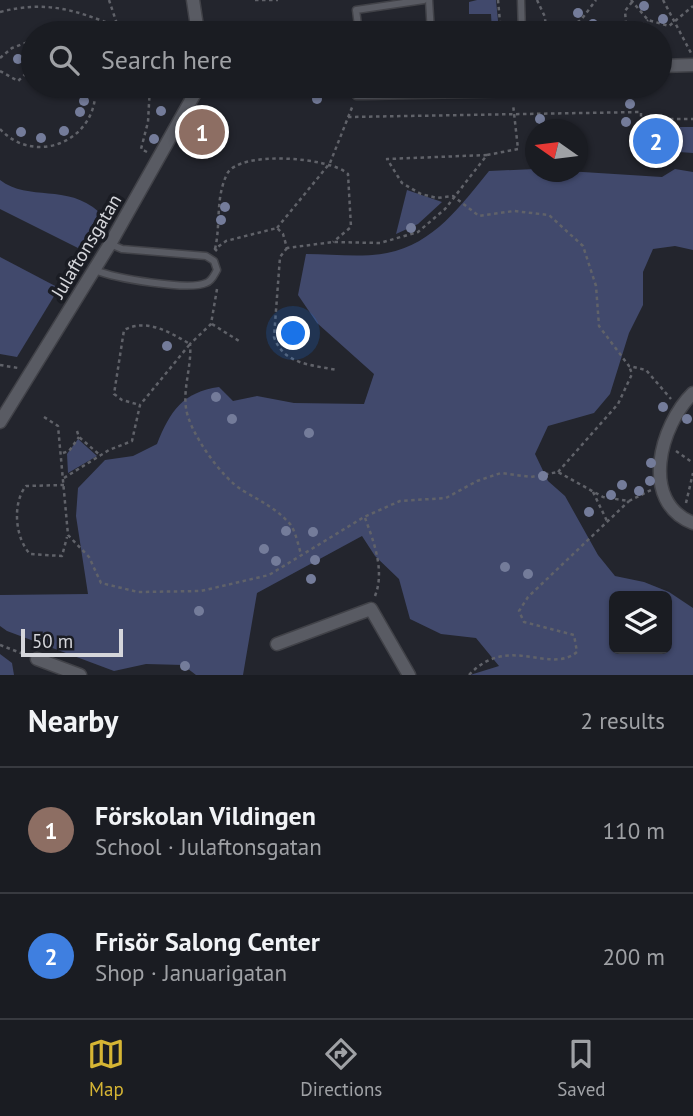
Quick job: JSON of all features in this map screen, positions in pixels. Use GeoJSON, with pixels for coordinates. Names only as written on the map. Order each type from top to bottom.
{"type":"FeatureCollection","features":[{"type":"Feature","properties":{"kind":"street"},"geometry":{"type":"LineString","coordinates":[[192,0],[196,21]]}},
{"type":"Feature","properties":{"kind":"street"},"geometry":{"type":"LineString","coordinates":[[672,66],[693,65]]}},
{"type":"Feature","properties":{"kind":"street","name":"Julaftonsgatan"},"geometry":{"type":"LineString","coordinates":[[0,422],[95,270],[192,98]]}},
{"type":"Feature","properties":{"kind":"street"},"geometry":{"type":"LineString","coordinates":[[693,393],[678,411],[664,446],[659,485],[669,507],[693,523]]}},
{"type":"Feature","properties":{"kind":"street"},"geometry":{"type":"LineString","coordinates":[[277,645],[371,609],[408,675]]}},
{"type":"Feature","properties":{"kind":"street"},"geometry":{"type":"LineString","coordinates":[[37,659],[80,675]]}},
{"type":"Feature","properties":{"kind":"lane"},"geometry":{"type":"LineString","coordinates":[[357,21],[356,10],[426,0],[429,21]]}},
{"type":"Feature","properties":{"kind":"lane"},"geometry":{"type":"LineString","coordinates":[[521,0],[522,21]]}},
{"type":"Feature","properties":{"kind":"lane"},"geometry":{"type":"LineString","coordinates":[[95,270],[121,279],[194,285],[206,283],[217,270],[214,261],[206,256],[122,249],[110,244]]}},
{"type":"Feature","properties":{"kind":"path"},"geometry":{"type":"LineString","coordinates":[[12,0],[16,6]]}},
{"type":"Feature","properties":{"kind":"path"},"geometry":{"type":"LineString","coordinates":[[109,0],[116,21]]}},
{"type":"Feature","properties":{"kind":"path"},"geometry":{"type":"LineString","coordinates":[[255,0],[278,0]]}},
{"type":"Feature","properties":{"kind":"path"},"geometry":{"type":"LineString","coordinates":[[498,0],[499,21]]}},
{"type":"Feature","properties":{"kind":"path"},"geometry":{"type":"LineString","coordinates":[[537,0],[545,21]]}},
{"type":"Feature","properties":{"kind":"path"},"geometry":{"type":"LineString","coordinates":[[579,21],[596,0]]}},
{"type":"Feature","properties":{"kind":"path"},"geometry":{"type":"LineString","coordinates":[[663,0],[693,55]]}},
{"type":"Feature","properties":{"kind":"path"},"geometry":{"type":"LineString","coordinates":[[626,21],[625,11],[632,1],[652,21]]}},
{"type":"Feature","properties":{"kind":"path"},"geometry":{"type":"LineString","coordinates":[[0,12],[16,6],[63,4],[104,21]]}},
{"type":"Feature","properties":{"kind":"path"},"geometry":{"type":"LineString","coordinates":[[672,25],[693,6]]}},
{"type":"Feature","properties":{"kind":"path"},"geometry":{"type":"LineString","coordinates":[[0,58],[21,45]]}},
{"type":"Feature","properties":{"kind":"path"},"geometry":{"type":"LineString","coordinates":[[0,71],[18,81],[21,78]]}},
{"type":"Feature","properties":{"kind":"path"},"geometry":{"type":"LineString","coordinates":[[0,129],[12,139],[32,147],[65,143],[89,120],[93,98]]}},
{"type":"Feature","properties":{"kind":"path"},"geometry":{"type":"LineString","coordinates":[[149,98],[141,149],[158,159]]}},
{"type":"Feature","properties":{"kind":"path"},"geometry":{"type":"LineString","coordinates":[[215,249],[226,241],[277,228],[330,163],[355,98]]}},
{"type":"Feature","properties":{"kind":"path"},"geometry":{"type":"LineString","coordinates":[[68,535],[89,557],[101,583],[138,592],[201,591],[269,575],[364,517],[400,501],[446,498],[477,481],[501,473],[531,477],[558,472],[618,404],[632,374],[599,326],[596,286],[583,246],[549,215],[514,211],[480,216],[453,196],[437,198],[421,194],[402,183],[387,159],[487,155],[518,149],[519,132],[512,98]]}},
{"type":"Feature","properties":{"kind":"path"},"geometry":{"type":"LineString","coordinates":[[348,117],[641,113],[641,119],[693,120]]}},
{"type":"Feature","properties":{"kind":"path"},"geometry":{"type":"LineString","coordinates":[[337,370],[286,357],[277,348],[274,337],[280,257],[287,248],[333,242],[380,243],[418,232],[445,209],[487,155]]}},
{"type":"Feature","properties":{"kind":"path"},"geometry":{"type":"LineString","coordinates":[[219,255],[215,249],[216,214],[228,172],[237,163],[316,160],[330,163],[348,174],[351,227],[333,242]]}},
{"type":"Feature","properties":{"kind":"path"},"geometry":{"type":"LineString","coordinates":[[277,228],[283,234],[287,248]]}},
{"type":"Feature","properties":{"kind":"path"},"geometry":{"type":"LineString","coordinates":[[64,478],[132,441],[140,405],[190,344],[211,324],[216,291],[222,283],[225,271],[217,270]]}},
{"type":"Feature","properties":{"kind":"path"},"geometry":{"type":"LineString","coordinates":[[140,405],[122,400],[114,394],[124,330],[136,324],[154,327],[190,344]]}},
{"type":"Feature","properties":{"kind":"path"},"geometry":{"type":"LineString","coordinates":[[211,324],[239,341]]}},
{"type":"Feature","properties":{"kind":"path"},"geometry":{"type":"LineString","coordinates":[[190,344],[192,361],[186,407],[195,433],[224,475],[241,489],[271,505],[292,527],[302,556]]}},
{"type":"Feature","properties":{"kind":"path"},"geometry":{"type":"LineString","coordinates":[[0,365],[31,373]]}},
{"type":"Feature","properties":{"kind":"path"},"geometry":{"type":"LineString","coordinates":[[629,366],[646,370],[668,393],[678,411]]}},
{"type":"Feature","properties":{"kind":"path"},"geometry":{"type":"LineString","coordinates":[[44,417],[58,426],[62,453],[68,535],[62,556],[30,554],[21,545],[20,494],[26,486],[64,485]]}},
{"type":"Feature","properties":{"kind":"path"},"geometry":{"type":"LineString","coordinates":[[77,431],[79,437],[101,456]]}},
{"type":"Feature","properties":{"kind":"path"},"geometry":{"type":"LineString","coordinates":[[62,453],[69,451],[79,437]]}},
{"type":"Feature","properties":{"kind":"path"},"geometry":{"type":"LineString","coordinates":[[664,446],[680,452],[693,463]]}},
{"type":"Feature","properties":{"kind":"path"},"geometry":{"type":"LineString","coordinates":[[558,472],[593,492],[629,501]]}},
{"type":"Feature","properties":{"kind":"path"},"geometry":{"type":"LineString","coordinates":[[679,516],[688,496],[688,486],[693,473]]}},
{"type":"Feature","properties":{"kind":"path"},"geometry":{"type":"LineString","coordinates":[[469,675],[482,662],[499,656],[556,665],[568,663],[577,652],[574,635],[524,622],[519,611],[528,597],[629,501],[659,485]]}},
{"type":"Feature","properties":{"kind":"path"},"geometry":{"type":"LineString","coordinates":[[593,492],[607,521]]}},
{"type":"Feature","properties":{"kind":"path"},"geometry":{"type":"LineString","coordinates":[[364,517],[376,545],[379,585],[371,609]]}},
{"type":"Feature","properties":{"kind":"path"},"geometry":{"type":"LineString","coordinates":[[0,645],[37,659]]}},
{"type":"Feature","properties":{"kind":"shaded area"},"geometry":{"type":"Polygon","coordinates":[[[496,0],[498,21],[491,21],[491,14],[469,14],[469,2],[496,0]]]}},
{"type":"Feature","properties":{"kind":"shaded area"},"geometry":{"type":"Polygon","coordinates":[[[680,127],[693,127],[693,153],[679,152],[680,127]]]}},
{"type":"Feature","properties":{"kind":"shaded area"},"geometry":{"type":"Polygon","coordinates":[[[525,169],[525,182],[588,182],[588,172],[662,177],[675,169],[693,172],[693,250],[675,246],[653,249],[643,272],[643,305],[629,333],[610,394],[594,413],[548,426],[535,454],[548,481],[565,496],[598,555],[615,576],[644,582],[666,591],[609,591],[609,654],[672,654],[672,594],[693,608],[693,675],[470,675],[499,666],[476,638],[441,634],[410,619],[399,579],[375,556],[362,536],[257,593],[243,675],[196,675],[183,665],[146,664],[114,671],[0,626],[0,595],[88,594],[76,516],[78,488],[105,460],[133,456],[157,444],[179,405],[196,393],[219,387],[233,401],[257,396],[294,403],[364,404],[374,374],[317,323],[298,295],[306,254],[367,255],[404,248],[433,232],[468,197],[489,171],[525,169]]]}},
{"type":"Feature","properties":{"kind":"shaded area"},"geometry":{"type":"Polygon","coordinates":[[[0,180],[23,190],[74,198],[99,212],[80,249],[0,209],[0,180]]]}},
{"type":"Feature","properties":{"kind":"shaded area"},"geometry":{"type":"Polygon","coordinates":[[[407,190],[442,202],[418,224],[396,234],[407,190]]]}},
{"type":"Feature","properties":{"kind":"shaded area"},"geometry":{"type":"Polygon","coordinates":[[[0,257],[59,288],[17,357],[0,354],[0,257]]]}},
{"type":"Feature","properties":{"kind":"shaded area"},"geometry":{"type":"Polygon","coordinates":[[[78,439],[97,456],[68,473],[67,454],[78,439]]]}},
{"type":"Feature","properties":{"kind":"shaded area"},"geometry":{"type":"Polygon","coordinates":[[[0,654],[12,663],[14,675],[0,675],[0,654]]]}},
{"type":"Feature","properties":{"kind":"place","name":"Förskolan Vildingen"},"geometry":{"type":"Point","coordinates":[202,132]}},
{"type":"Feature","properties":{"kind":"place","name":"Frisör Salong Center"},"geometry":{"type":"Point","coordinates":[656,141]}}]}
